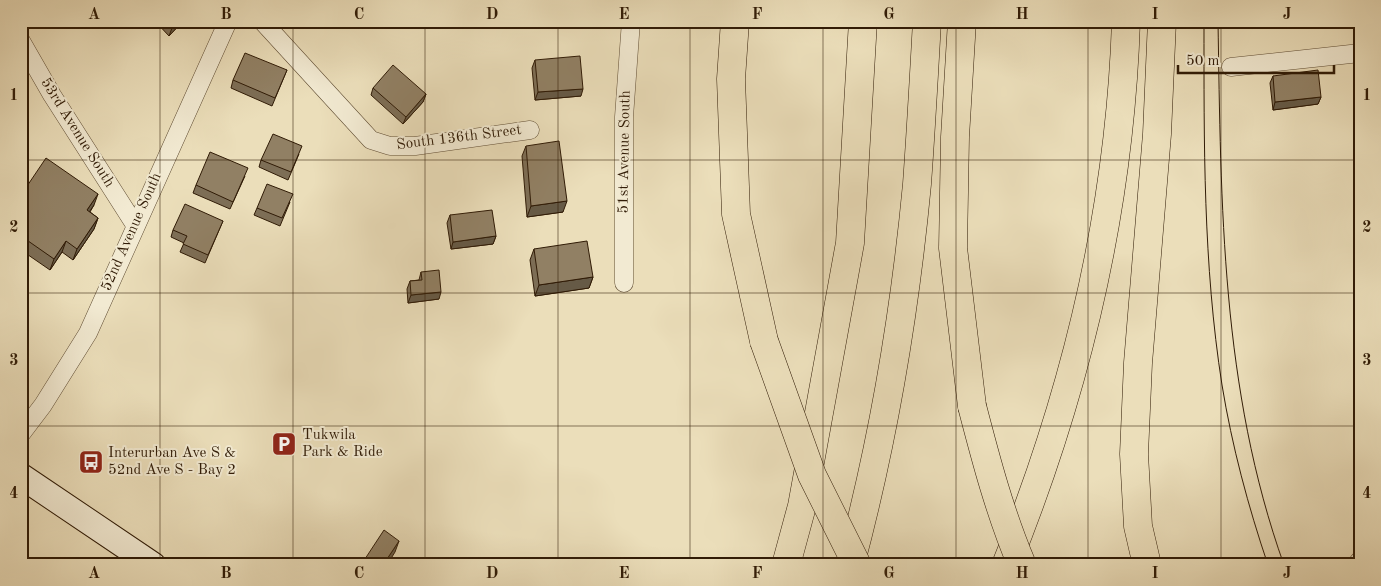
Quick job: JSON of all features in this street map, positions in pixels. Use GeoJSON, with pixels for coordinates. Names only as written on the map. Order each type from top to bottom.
{"type":"FeatureCollection","features":[{"type":"Feature","properties":{"kind":"highway"},"geometry":{"type":"LineString","coordinates":[[735,21],[731,79],[736,214],[764,341],[812,475],[857,565]]}},
{"type":"Feature","properties":{"kind":"highway"},"geometry":{"type":"LineString","coordinates":[[786,565],[802,506],[850,243],[863,21]]}},
{"type":"Feature","properties":{"kind":"highway"},"geometry":{"type":"LineString","coordinates":[[850,565],[866,508],[900,320],[916,184],[927,21]]}},
{"type":"Feature","properties":{"kind":"highway"},"geometry":{"type":"LineString","coordinates":[[962,21],[955,137],[954,248],[972,406],[989,472],[1010,537],[1022,565]]}},
{"type":"Feature","properties":{"kind":"highway"},"geometry":{"type":"LineString","coordinates":[[1006,565],[1035,492],[1079,345],[1108,203],[1118,143],[1124,82],[1126,21]]}},
{"type":"Feature","properties":{"kind":"highway"},"geometry":{"type":"LineString","coordinates":[[1147,565],[1138,526],[1134,454],[1139,354],[1157,134],[1162,21]]}},
{"type":"Feature","properties":{"kind":"main road"},"geometry":{"type":"LineString","coordinates":[[21,476],[153,565]]}},
{"type":"Feature","properties":{"kind":"street","name":"52nd Avenue South"},"geometry":{"type":"LineString","coordinates":[[21,434],[43,405],[88,333],[135,224],[228,21]]}},
{"type":"Feature","properties":{"kind":"street","name":"South 136th Street"},"geometry":{"type":"LineString","coordinates":[[262,21],[371,140],[390,146],[415,146],[530,130]]}},
{"type":"Feature","properties":{"kind":"street","name":"51st Avenue South"},"geometry":{"type":"LineString","coordinates":[[624,283],[624,117],[631,21]]}},
{"type":"Feature","properties":{"kind":"street","name":"53rd Avenue South"},"geometry":{"type":"LineString","coordinates":[[21,41],[52,95],[135,224]]}},
{"type":"Feature","properties":{"kind":"street"},"geometry":{"type":"LineString","coordinates":[[1231,67],[1360,53]]}},
{"type":"Feature","properties":{"kind":"street"},"geometry":{"type":"LineString","coordinates":[[1356,565],[1360,560]]}},
{"type":"Feature","properties":{"kind":"building"},"geometry":{"type":"Polygon","coordinates":[[[165,21],[179,21],[172,28],[165,21]]]}},
{"type":"Feature","properties":{"kind":"building"},"geometry":{"type":"Polygon","coordinates":[[[245,53],[287,70],[275,98],[233,80],[245,53]]]}},
{"type":"Feature","properties":{"kind":"building"},"geometry":{"type":"Polygon","coordinates":[[[580,56],[583,89],[538,92],[535,60],[580,56]]]}},
{"type":"Feature","properties":{"kind":"building"},"geometry":{"type":"Polygon","coordinates":[[[393,65],[426,94],[406,117],[373,88],[393,65]]]}},
{"type":"Feature","properties":{"kind":"building"},"geometry":{"type":"Polygon","coordinates":[[[1318,70],[1321,97],[1275,102],[1273,76],[1318,70]]]}},
{"type":"Feature","properties":{"kind":"building"},"geometry":{"type":"Polygon","coordinates":[[[273,134],[302,146],[291,172],[261,160],[273,134]]]}},
{"type":"Feature","properties":{"kind":"building"},"geometry":{"type":"Polygon","coordinates":[[[559,141],[567,201],[531,206],[526,146],[559,141]]]}},
{"type":"Feature","properties":{"kind":"building"},"geometry":{"type":"Polygon","coordinates":[[[210,152],[248,168],[233,202],[196,185],[210,152]]]}},
{"type":"Feature","properties":{"kind":"building"},"geometry":{"type":"Polygon","coordinates":[[[46,158],[98,194],[87,210],[98,218],[77,249],[66,241],[54,259],[21,236],[21,195],[46,158]]]}},
{"type":"Feature","properties":{"kind":"building"},"geometry":{"type":"Polygon","coordinates":[[[267,184],[293,194],[282,218],[257,208],[267,184]]]}},
{"type":"Feature","properties":{"kind":"building"},"geometry":{"type":"Polygon","coordinates":[[[185,204],[223,221],[208,255],[183,244],[187,236],[173,230],[185,204]]]}},
{"type":"Feature","properties":{"kind":"building"},"geometry":{"type":"Polygon","coordinates":[[[492,210],[496,236],[453,242],[450,215],[492,210]]]}},
{"type":"Feature","properties":{"kind":"building"},"geometry":{"type":"Polygon","coordinates":[[[587,241],[593,277],[539,285],[534,249],[587,241]]]}},
{"type":"Feature","properties":{"kind":"building"},"geometry":{"type":"Polygon","coordinates":[[[439,270],[441,292],[411,295],[410,281],[422,280],[421,272],[439,270]]]}},
{"type":"Feature","properties":{"kind":"building"},"geometry":{"type":"Polygon","coordinates":[[[384,530],[399,541],[383,565],[361,565],[384,530]]]}},
{"type":"Feature","properties":{"kind":"tram line"},"geometry":{"type":"LineString","coordinates":[[1204,21],[1206,203],[1211,294],[1216,340],[1226,408],[1236,453],[1247,498],[1268,565]]}},
{"type":"Feature","properties":{"kind":"tram line"},"geometry":{"type":"LineString","coordinates":[[1218,21],[1224,228],[1228,296],[1236,364],[1248,432],[1263,499],[1284,565]]}},
{"type":"Feature","properties":{"kind":"place","name":"Tukwila Park & Ride"},"geometry":{"type":"Point","coordinates":[284,444]}},
{"type":"Feature","properties":{"kind":"place","name":"Interurban Ave S & 52nd Ave S - Bay 2"},"geometry":{"type":"Point","coordinates":[91,462]}}]}
